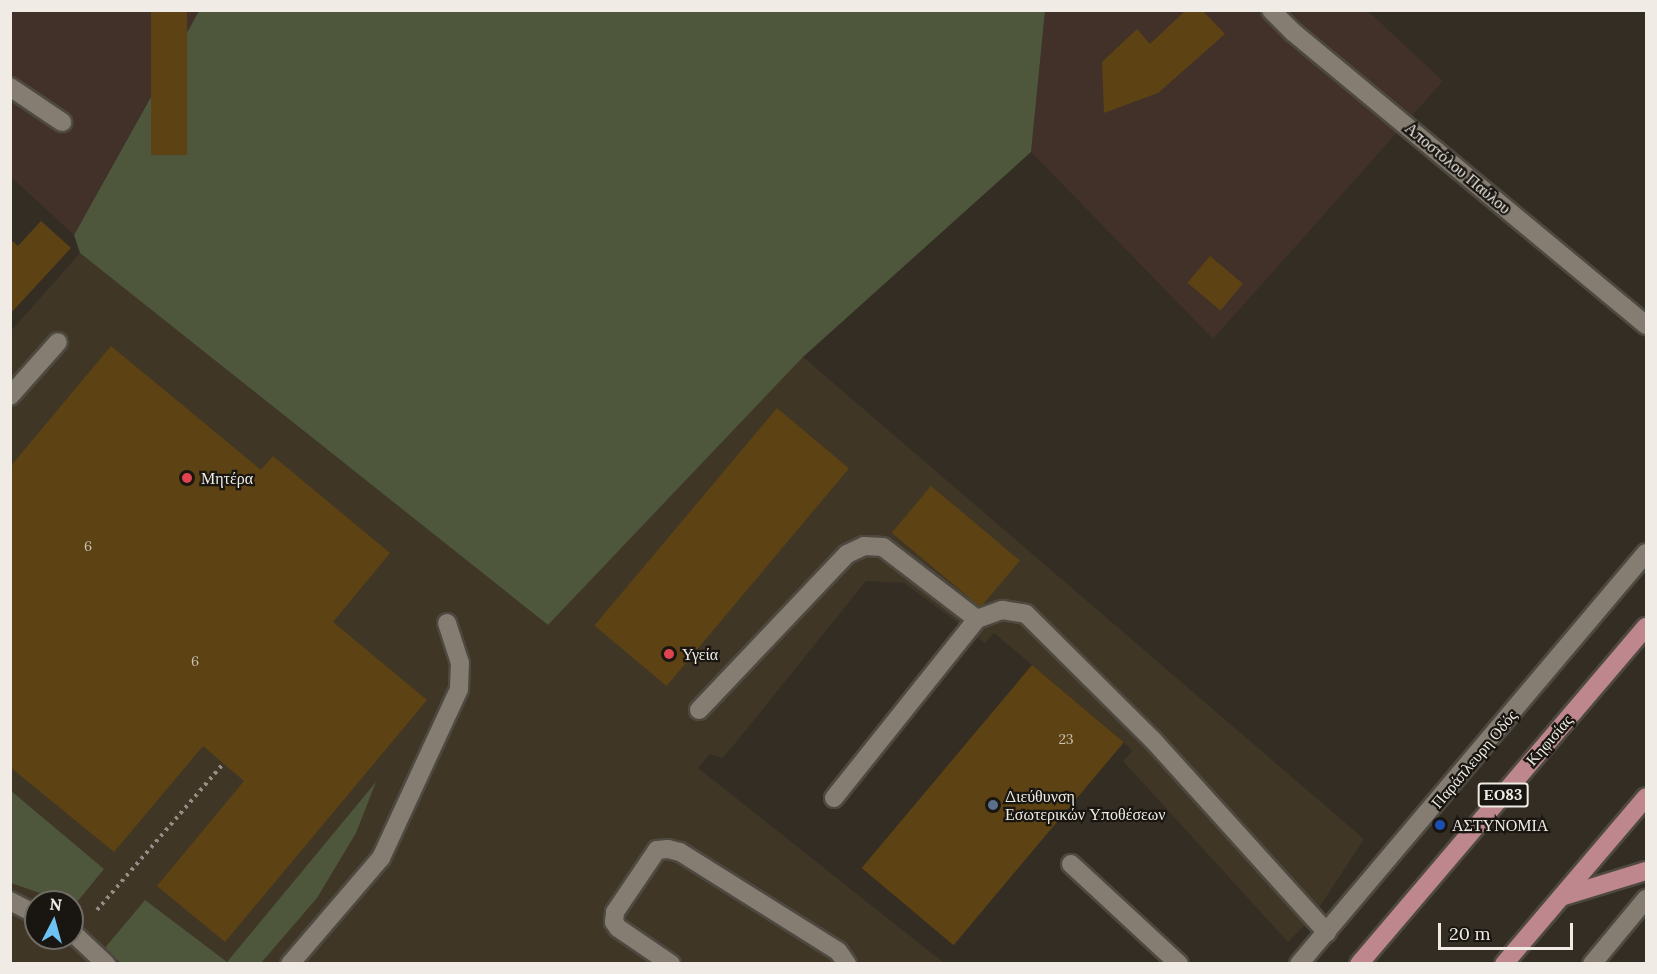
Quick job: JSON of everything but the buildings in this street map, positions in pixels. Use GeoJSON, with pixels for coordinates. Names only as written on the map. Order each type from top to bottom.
{"type":"FeatureCollection","features":[{"type":"Feature","properties":{"kind":"main road","name":"Κηφισίας"},"geometry":{"type":"LineString","coordinates":[[1359,963],[1647,627]]}},
{"type":"Feature","properties":{"kind":"main road"},"geometry":{"type":"LineString","coordinates":[[1504,963],[1647,797]]}},
{"type":"Feature","properties":{"kind":"main road"},"geometry":{"type":"LineString","coordinates":[[1561,897],[1647,871]]}},
{"type":"Feature","properties":{"kind":"street","name":"Αποστόλου Παύλου"},"geometry":{"type":"LineString","coordinates":[[1271,10],[1293,32],[1647,325]]}},
{"type":"Feature","properties":{"kind":"street"},"geometry":{"type":"LineString","coordinates":[[10,87],[62,122]]}},
{"type":"Feature","properties":{"kind":"street"},"geometry":{"type":"LineString","coordinates":[[10,396],[58,342]]}},
{"type":"Feature","properties":{"kind":"street"},"geometry":{"type":"LineString","coordinates":[[699,710],[848,554],[864,546],[883,547],[977,619]]}},
{"type":"Feature","properties":{"kind":"street","name":"Παράπλευρη Οδός"},"geometry":{"type":"LineString","coordinates":[[1299,963],[1327,933],[1647,553]]}},
{"type":"Feature","properties":{"kind":"street"},"geometry":{"type":"LineString","coordinates":[[834,798],[977,619],[1002,610],[1026,614],[1152,739],[1327,933]]}},
{"type":"Feature","properties":{"kind":"street"},"geometry":{"type":"LineString","coordinates":[[290,963],[381,858],[435,742],[459,689],[460,663],[447,623]]}},
{"type":"Feature","properties":{"kind":"street"},"geometry":{"type":"LineString","coordinates":[[671,963],[618,928],[614,922],[615,912],[657,850],[668,849],[680,852],[839,959]]}},
{"type":"Feature","properties":{"kind":"street"},"geometry":{"type":"LineString","coordinates":[[1071,864],[1179,963]]}},
{"type":"Feature","properties":{"kind":"street"},"geometry":{"type":"LineString","coordinates":[[1592,963],[1647,899]]}},
{"type":"Feature","properties":{"kind":"street"},"geometry":{"type":"LineString","coordinates":[[10,901],[24,908]]}},
{"type":"Feature","properties":{"kind":"street"},"geometry":{"type":"LineString","coordinates":[[84,943],[106,963]]}},
{"type":"Feature","properties":{"kind":"path"},"geometry":{"type":"LineString","coordinates":[[104,902],[223,764]]}},
{"type":"Feature","properties":{"kind":"shaded area"},"geometry":{"type":"Polygon","coordinates":[[[10,11],[199,11],[74,235],[11,177],[10,11]]]}},
{"type":"Feature","properties":{"kind":"shaded area"},"geometry":{"type":"Polygon","coordinates":[[[1045,11],[1368,11],[1443,81],[1213,339],[1031,152],[1045,11]]]}},
{"type":"Feature","properties":{"kind":"shaded area"},"geometry":{"type":"Polygon","coordinates":[[[80,253],[548,625],[803,357],[1364,839],[1313,917],[1288,942],[1123,761],[1132,751],[1124,742],[994,633],[985,643],[904,583],[866,581],[733,746],[722,758],[710,754],[698,768],[944,963],[11,964],[11,331],[80,253]]]}},
{"type":"Feature","properties":{"kind":"green space"},"geometry":{"type":"Polygon","coordinates":[[[199,11],[1045,11],[1031,152],[803,357],[548,625],[80,253],[74,235],[199,11]]]}},
{"type":"Feature","properties":{"kind":"green space"},"geometry":{"type":"Polygon","coordinates":[[[376,782],[356,833],[317,898],[261,963],[121,963],[104,949],[145,900],[227,962],[376,782]]]}},
{"type":"Feature","properties":{"kind":"green space"},"geometry":{"type":"Polygon","coordinates":[[[10,790],[104,869],[84,893],[84,890],[31,890],[11,883],[10,790]]]}},
{"type":"Feature","properties":{"kind":"place","name":"Μητέρα"},"geometry":{"type":"Point","coordinates":[187,478]}},
{"type":"Feature","properties":{"kind":"place","name":"Υγεία"},"geometry":{"type":"Point","coordinates":[669,654]}},
{"type":"Feature","properties":{"kind":"place","name":"Διεύθυνση Εσωτερικών Υποθέσεων"},"geometry":{"type":"Point","coordinates":[993,805]}},
{"type":"Feature","properties":{"kind":"place","name":"ΑΣΤΥΝΟΜΙΑ"},"geometry":{"type":"Point","coordinates":[1440,825]}}]}
